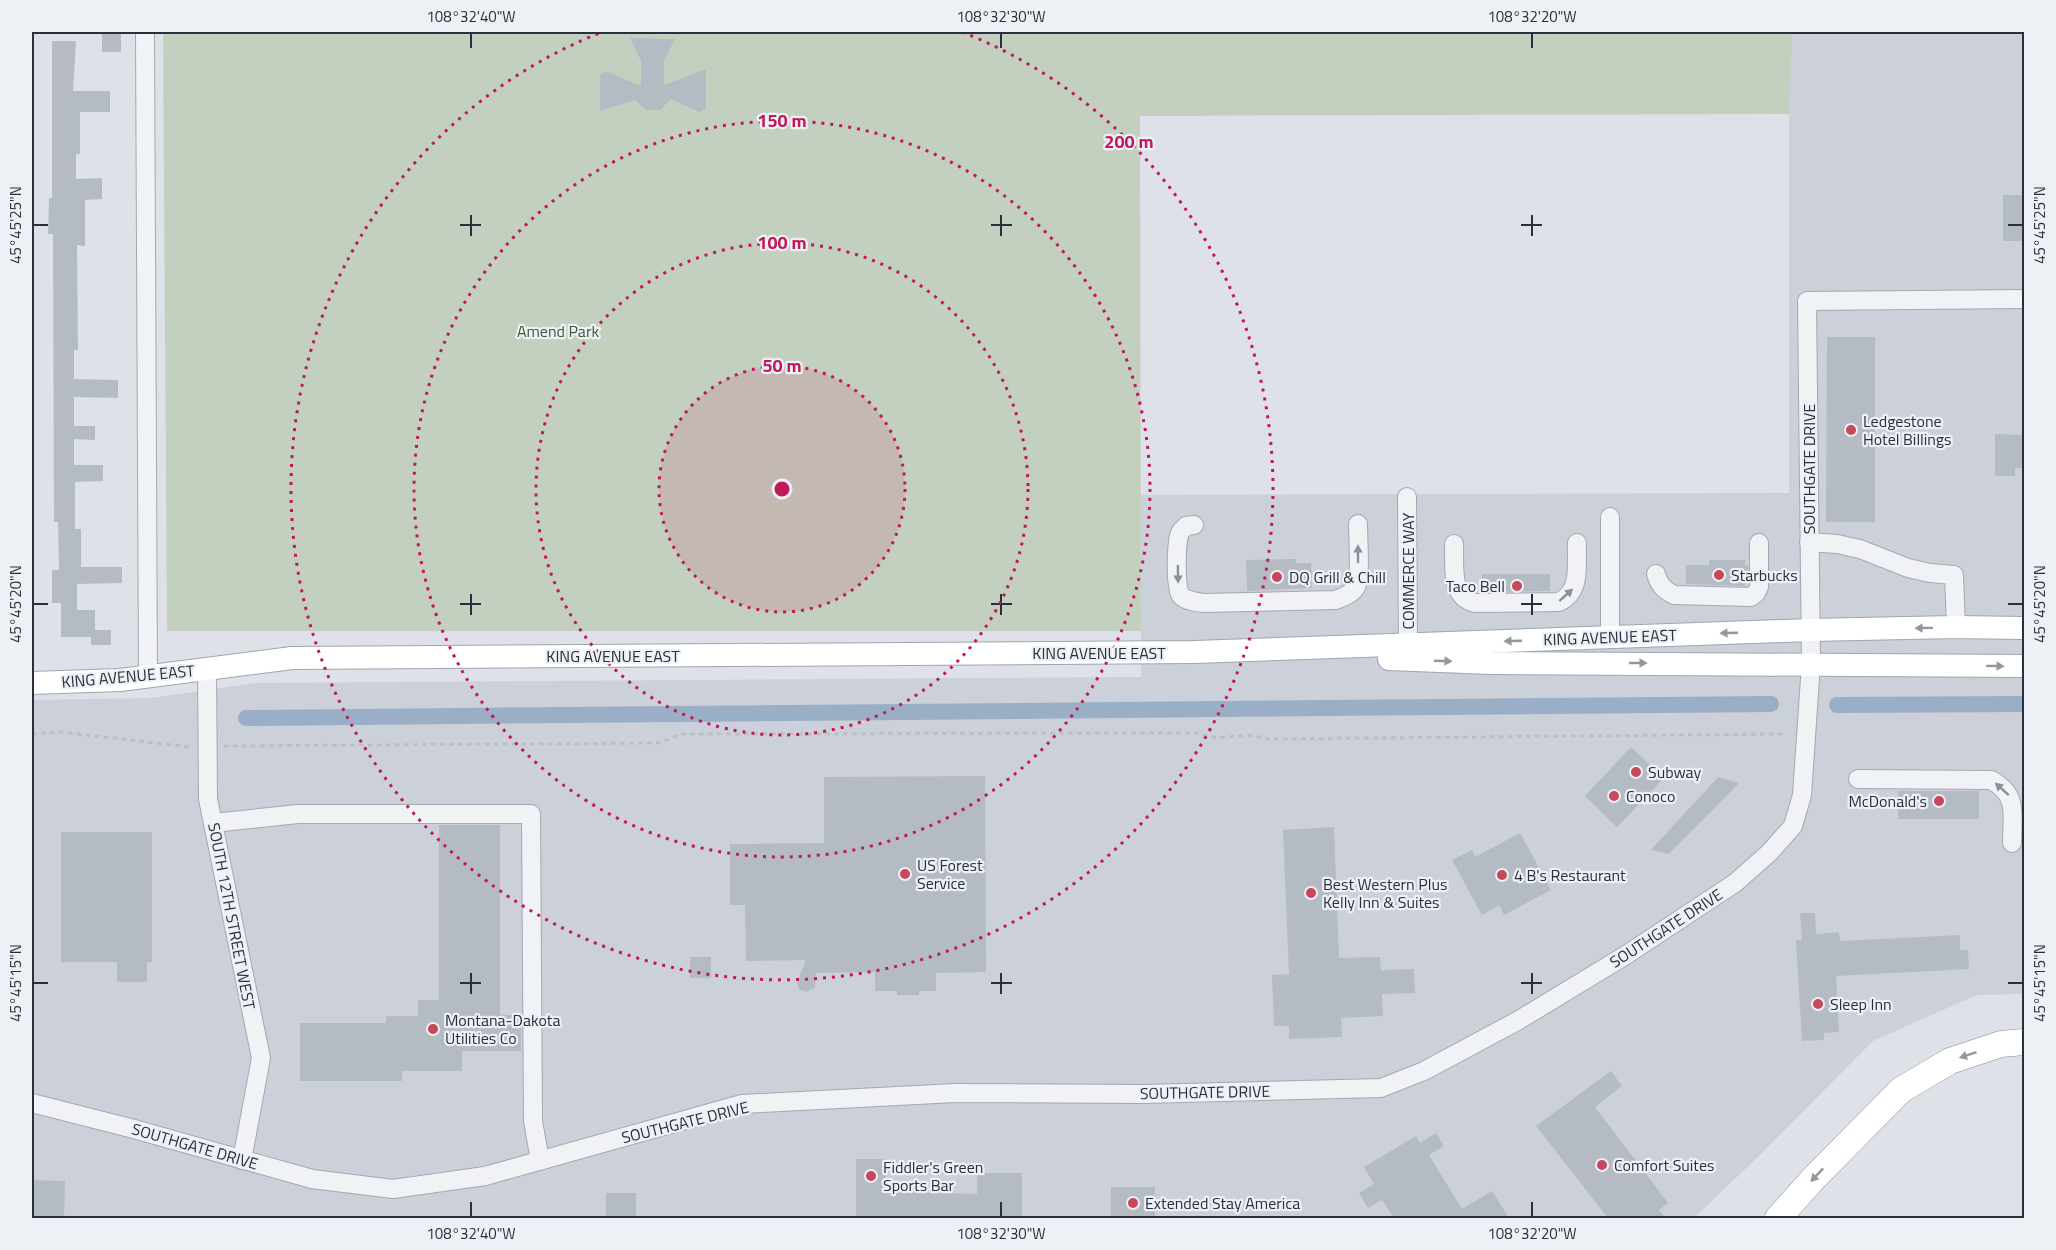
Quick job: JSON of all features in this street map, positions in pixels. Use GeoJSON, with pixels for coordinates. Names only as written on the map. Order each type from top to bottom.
{"type":"FeatureCollection","features":[{"type":"Feature","properties":{"kind":"highway"},"geometry":{"type":"LineString","coordinates":[[1778,1218],[1900,1090],[1950,1061],[2001,1044],[2025,1042]]}},
{"type":"Feature","properties":{"kind":"main road","name":"KING AVENUE EAST"},"geometry":{"type":"LineString","coordinates":[[32,684],[120,680],[292,658],[1196,652],[1810,630],[2025,628]]}},
{"type":"Feature","properties":{"kind":"main road","name":"KING AVENUE EAST"},"geometry":{"type":"LineString","coordinates":[[1196,652],[1491,663],[2025,666]]}},
{"type":"Feature","properties":{"kind":"street"},"geometry":{"type":"LineString","coordinates":[[145,32],[148,677]]}},
{"type":"Feature","properties":{"kind":"street","name":"SOUTHGATE DRIVE"},"geometry":{"type":"LineString","coordinates":[[32,1103],[312,1179],[393,1189],[485,1176],[742,1104],[955,1093],[1144,1094],[1382,1088],[1424,1071],[1519,1020],[1619,960],[1735,883],[1769,853],[1793,826],[1802,795],[1810,664],[1807,301],[2025,299]]}},
{"type":"Feature","properties":{"kind":"street","name":"COMMERCE WAY"},"geometry":{"type":"LineString","coordinates":[[1407,497],[1408,645]]}},
{"type":"Feature","properties":{"kind":"street"},"geometry":{"type":"LineString","coordinates":[[1610,517],[1610,638]]}},
{"type":"Feature","properties":{"kind":"street"},"geometry":{"type":"LineString","coordinates":[[1194,525],[1186,526],[1179,534],[1178,590],[1182,597],[1192,602],[1204,603],[1336,600],[1349,595],[1356,588],[1358,578],[1358,525]]}},
{"type":"Feature","properties":{"kind":"street"},"geometry":{"type":"LineString","coordinates":[[1809,542],[1837,544],[1860,549],[1908,568],[1954,575],[1956,627]]}},
{"type":"Feature","properties":{"kind":"street"},"geometry":{"type":"LineString","coordinates":[[1454,544],[1455,584],[1466,601],[1475,603],[1559,602],[1567,598],[1576,584],[1577,543]]}},
{"type":"Feature","properties":{"kind":"street"},"geometry":{"type":"LineString","coordinates":[[1656,574],[1658,582],[1674,595],[1751,597],[1759,587],[1759,543]]}},
{"type":"Feature","properties":{"kind":"street","name":"SOUTH 12TH STREET WEST"},"geometry":{"type":"LineString","coordinates":[[207,669],[208,799],[261,1058],[242,1160]]}},
{"type":"Feature","properties":{"kind":"street"},"geometry":{"type":"LineString","coordinates":[[1858,779],[1991,780],[2007,791],[2011,799],[2012,843]]}},
{"type":"Feature","properties":{"kind":"street"},"geometry":{"type":"LineString","coordinates":[[213,823],[298,814],[531,814],[532,1121],[540,1161]]}},
{"type":"Feature","properties":{"kind":"path"},"geometry":{"type":"LineString","coordinates":[[32,734],[59,732],[180,747],[659,743],[681,734],[1198,733],[1216,738],[1248,735],[1270,739],[1785,734]]}},
{"type":"Feature","properties":{"kind":"shaded area"},"geometry":{"type":"Polygon","coordinates":[[[2024,32],[2024,994],[1977,995],[1873,1041],[1694,1218],[32,1218],[32,700],[151,698],[255,683],[1141,677],[1141,495],[1789,493],[1791,33],[2024,32]]]}},
{"type":"Feature","properties":{"kind":"green space","name":"Amend Park"},"geometry":{"type":"Polygon","coordinates":[[[163,32],[2024,32],[1792,33],[1789,114],[1140,116],[1141,631],[167,631],[163,32]]]}},
{"type":"Feature","properties":{"kind":"building"},"geometry":{"type":"Polygon","coordinates":[[[102,32],[121,32],[121,52],[102,52],[102,32]]]}},
{"type":"Feature","properties":{"kind":"building"},"geometry":{"type":"Polygon","coordinates":[[[630,38],[675,39],[664,61],[664,85],[706,69],[706,109],[699,112],[671,99],[660,110],[646,110],[635,100],[600,111],[600,75],[606,71],[641,86],[641,61],[630,38]]]}},
{"type":"Feature","properties":{"kind":"building"},"geometry":{"type":"Polygon","coordinates":[[[52,41],[76,41],[73,91],[110,91],[110,112],[80,112],[80,154],[76,154],[76,179],[102,178],[102,199],[85,200],[85,246],[77,245],[78,350],[74,350],[74,379],[118,380],[118,398],[74,397],[74,426],[95,426],[95,440],[74,439],[74,465],[103,465],[103,481],[75,482],[75,529],[81,529],[81,567],[122,567],[122,583],[77,584],[77,610],[95,610],[95,630],[111,630],[111,645],[91,645],[91,637],[61,637],[61,603],[52,603],[52,570],[59,570],[58,522],[54,522],[53,234],[48,234],[49,198],[52,198],[52,41]]]}},
{"type":"Feature","properties":{"kind":"building"},"geometry":{"type":"Polygon","coordinates":[[[2003,195],[2025,195],[2025,241],[2003,241],[2003,195]]]}},
{"type":"Feature","properties":{"kind":"building"},"geometry":{"type":"Polygon","coordinates":[[[1827,337],[1875,337],[1875,522],[1826,522],[1827,337]]]}},
{"type":"Feature","properties":{"kind":"building"},"geometry":{"type":"Polygon","coordinates":[[[1995,434],[2025,435],[2025,468],[2015,468],[2015,476],[1995,476],[1995,434]]]}},
{"type":"Feature","properties":{"kind":"building"},"geometry":{"type":"Polygon","coordinates":[[[1296,559],[1296,563],[1311,563],[1312,588],[1247,591],[1246,560],[1296,559]]]}},
{"type":"Feature","properties":{"kind":"building"},"geometry":{"type":"Polygon","coordinates":[[[1709,560],[1745,560],[1745,565],[1748,565],[1748,583],[1745,583],[1745,586],[1686,584],[1686,565],[1709,565],[1709,560]]]}},
{"type":"Feature","properties":{"kind":"building"},"geometry":{"type":"Polygon","coordinates":[[[1482,574],[1550,574],[1550,591],[1482,592],[1482,574]]]}},
{"type":"Feature","properties":{"kind":"building"},"geometry":{"type":"Polygon","coordinates":[[[1631,747],[1664,778],[1617,827],[1585,796],[1631,747]]]}},
{"type":"Feature","properties":{"kind":"building"},"geometry":{"type":"Polygon","coordinates":[[[985,776],[986,972],[936,973],[936,991],[919,991],[919,995],[897,995],[897,991],[875,991],[875,972],[816,973],[815,987],[807,992],[799,989],[797,983],[806,960],[746,961],[745,905],[730,905],[730,844],[824,843],[824,777],[985,776]]]}},
{"type":"Feature","properties":{"kind":"building"},"geometry":{"type":"Polygon","coordinates":[[[1718,777],[1739,783],[1669,854],[1651,850],[1718,777]]]}},
{"type":"Feature","properties":{"kind":"building","name":"McDonald's"},"geometry":{"type":"Polygon","coordinates":[[[1898,791],[1979,791],[1979,819],[1898,819],[1898,791]]]}},
{"type":"Feature","properties":{"kind":"building"},"geometry":{"type":"Polygon","coordinates":[[[439,825],[500,825],[500,1015],[521,1015],[521,1051],[462,1051],[462,1071],[402,1071],[402,1081],[300,1081],[300,1023],[386,1023],[386,1016],[418,1016],[418,1000],[439,1000],[439,825]]]}},
{"type":"Feature","properties":{"kind":"building","name":"Best Western Plus Kelly Inn & Suites"},"geometry":{"type":"Polygon","coordinates":[[[1334,827],[1339,958],[1380,957],[1381,970],[1414,969],[1415,993],[1382,994],[1383,1016],[1341,1018],[1342,1037],[1289,1039],[1289,1026],[1274,1026],[1272,975],[1289,974],[1283,830],[1334,827]]]}},
{"type":"Feature","properties":{"kind":"building"},"geometry":{"type":"Polygon","coordinates":[[[61,832],[152,832],[152,962],[147,962],[147,982],[117,982],[117,962],[61,962],[61,832]]]}},
{"type":"Feature","properties":{"kind":"building","name":"4 B's Restaurant"},"geometry":{"type":"Polygon","coordinates":[[[1520,833],[1551,890],[1504,915],[1499,905],[1482,915],[1452,860],[1472,850],[1475,857],[1520,833]]]}},
{"type":"Feature","properties":{"kind":"building","name":"Sleep Inn"},"geometry":{"type":"Polygon","coordinates":[[[1800,913],[1815,913],[1816,934],[1839,932],[1840,941],[1960,935],[1960,950],[1968,950],[1969,969],[1836,976],[1839,1032],[1824,1033],[1824,1040],[1802,1041],[1796,940],[1802,940],[1800,913]]]}},
{"type":"Feature","properties":{"kind":"building"},"geometry":{"type":"Polygon","coordinates":[[[690,957],[711,957],[711,978],[690,978],[690,957]]]}},
{"type":"Feature","properties":{"kind":"building","name":"Comfort Suites"},"geometry":{"type":"Polygon","coordinates":[[[1611,1071],[1622,1086],[1595,1107],[1668,1203],[1659,1210],[1665,1218],[1608,1218],[1536,1126],[1611,1071]]]}},
{"type":"Feature","properties":{"kind":"building"},"geometry":{"type":"Polygon","coordinates":[[[1436,1133],[1444,1146],[1429,1155],[1462,1209],[1492,1191],[1509,1218],[1394,1218],[1382,1200],[1368,1208],[1359,1193],[1374,1184],[1364,1167],[1416,1136],[1420,1143],[1436,1133]]]}},
{"type":"Feature","properties":{"kind":"building"},"geometry":{"type":"Polygon","coordinates":[[[856,1159],[886,1159],[886,1192],[977,1194],[977,1173],[1022,1173],[1022,1218],[856,1218],[856,1159]]]}},
{"type":"Feature","properties":{"kind":"building"},"geometry":{"type":"Polygon","coordinates":[[[32,1180],[65,1181],[64,1218],[32,1218],[32,1180]]]}},
{"type":"Feature","properties":{"kind":"building","name":"Extended Stay America"},"geometry":{"type":"Polygon","coordinates":[[[1111,1187],[1155,1187],[1155,1218],[1111,1218],[1111,1187]]]}},
{"type":"Feature","properties":{"kind":"building"},"geometry":{"type":"Polygon","coordinates":[[[606,1193],[636,1193],[636,1218],[606,1218],[606,1193]]]}},
{"type":"Feature","properties":{"kind":"waterway"},"geometry":{"type":"LineString","coordinates":[[246,718],[1771,704]]}},
{"type":"Feature","properties":{"kind":"waterway"},"geometry":{"type":"LineString","coordinates":[[1837,705],[2024,704]]}},
{"type":"Feature","properties":{"kind":"place","name":"Ledgestone Hotel Billings"},"geometry":{"type":"Point","coordinates":[1851,430]}},
{"type":"Feature","properties":{"kind":"place","name":"Starbucks"},"geometry":{"type":"Point","coordinates":[1719,575]}},
{"type":"Feature","properties":{"kind":"place","name":"DQ Grill & Chill"},"geometry":{"type":"Point","coordinates":[1277,577]}},
{"type":"Feature","properties":{"kind":"place","name":"Taco Bell"},"geometry":{"type":"Point","coordinates":[1517,586]}},
{"type":"Feature","properties":{"kind":"place","name":"Subway"},"geometry":{"type":"Point","coordinates":[1636,772]}},
{"type":"Feature","properties":{"kind":"place","name":"Conoco"},"geometry":{"type":"Point","coordinates":[1614,796]}},
{"type":"Feature","properties":{"kind":"place","name":"McDonald's"},"geometry":{"type":"Point","coordinates":[1939,801]}},
{"type":"Feature","properties":{"kind":"place","name":"US Forest Service"},"geometry":{"type":"Point","coordinates":[905,874]}},
{"type":"Feature","properties":{"kind":"place","name":"4 B's Restaurant"},"geometry":{"type":"Point","coordinates":[1502,875]}},
{"type":"Feature","properties":{"kind":"place","name":"Best Western Plus Kelly Inn & Suites"},"geometry":{"type":"Point","coordinates":[1311,893]}},
{"type":"Feature","properties":{"kind":"place","name":"Sleep Inn"},"geometry":{"type":"Point","coordinates":[1818,1004]}},
{"type":"Feature","properties":{"kind":"place","name":"Montana-Dakota Utilities Co"},"geometry":{"type":"Point","coordinates":[433,1029]}},
{"type":"Feature","properties":{"kind":"place","name":"Comfort Suites"},"geometry":{"type":"Point","coordinates":[1602,1165]}},
{"type":"Feature","properties":{"kind":"place","name":"Fiddler's Green Sports Bar"},"geometry":{"type":"Point","coordinates":[871,1176]}},
{"type":"Feature","properties":{"kind":"place","name":"Extended Stay America"},"geometry":{"type":"Point","coordinates":[1133,1203]}}]}
